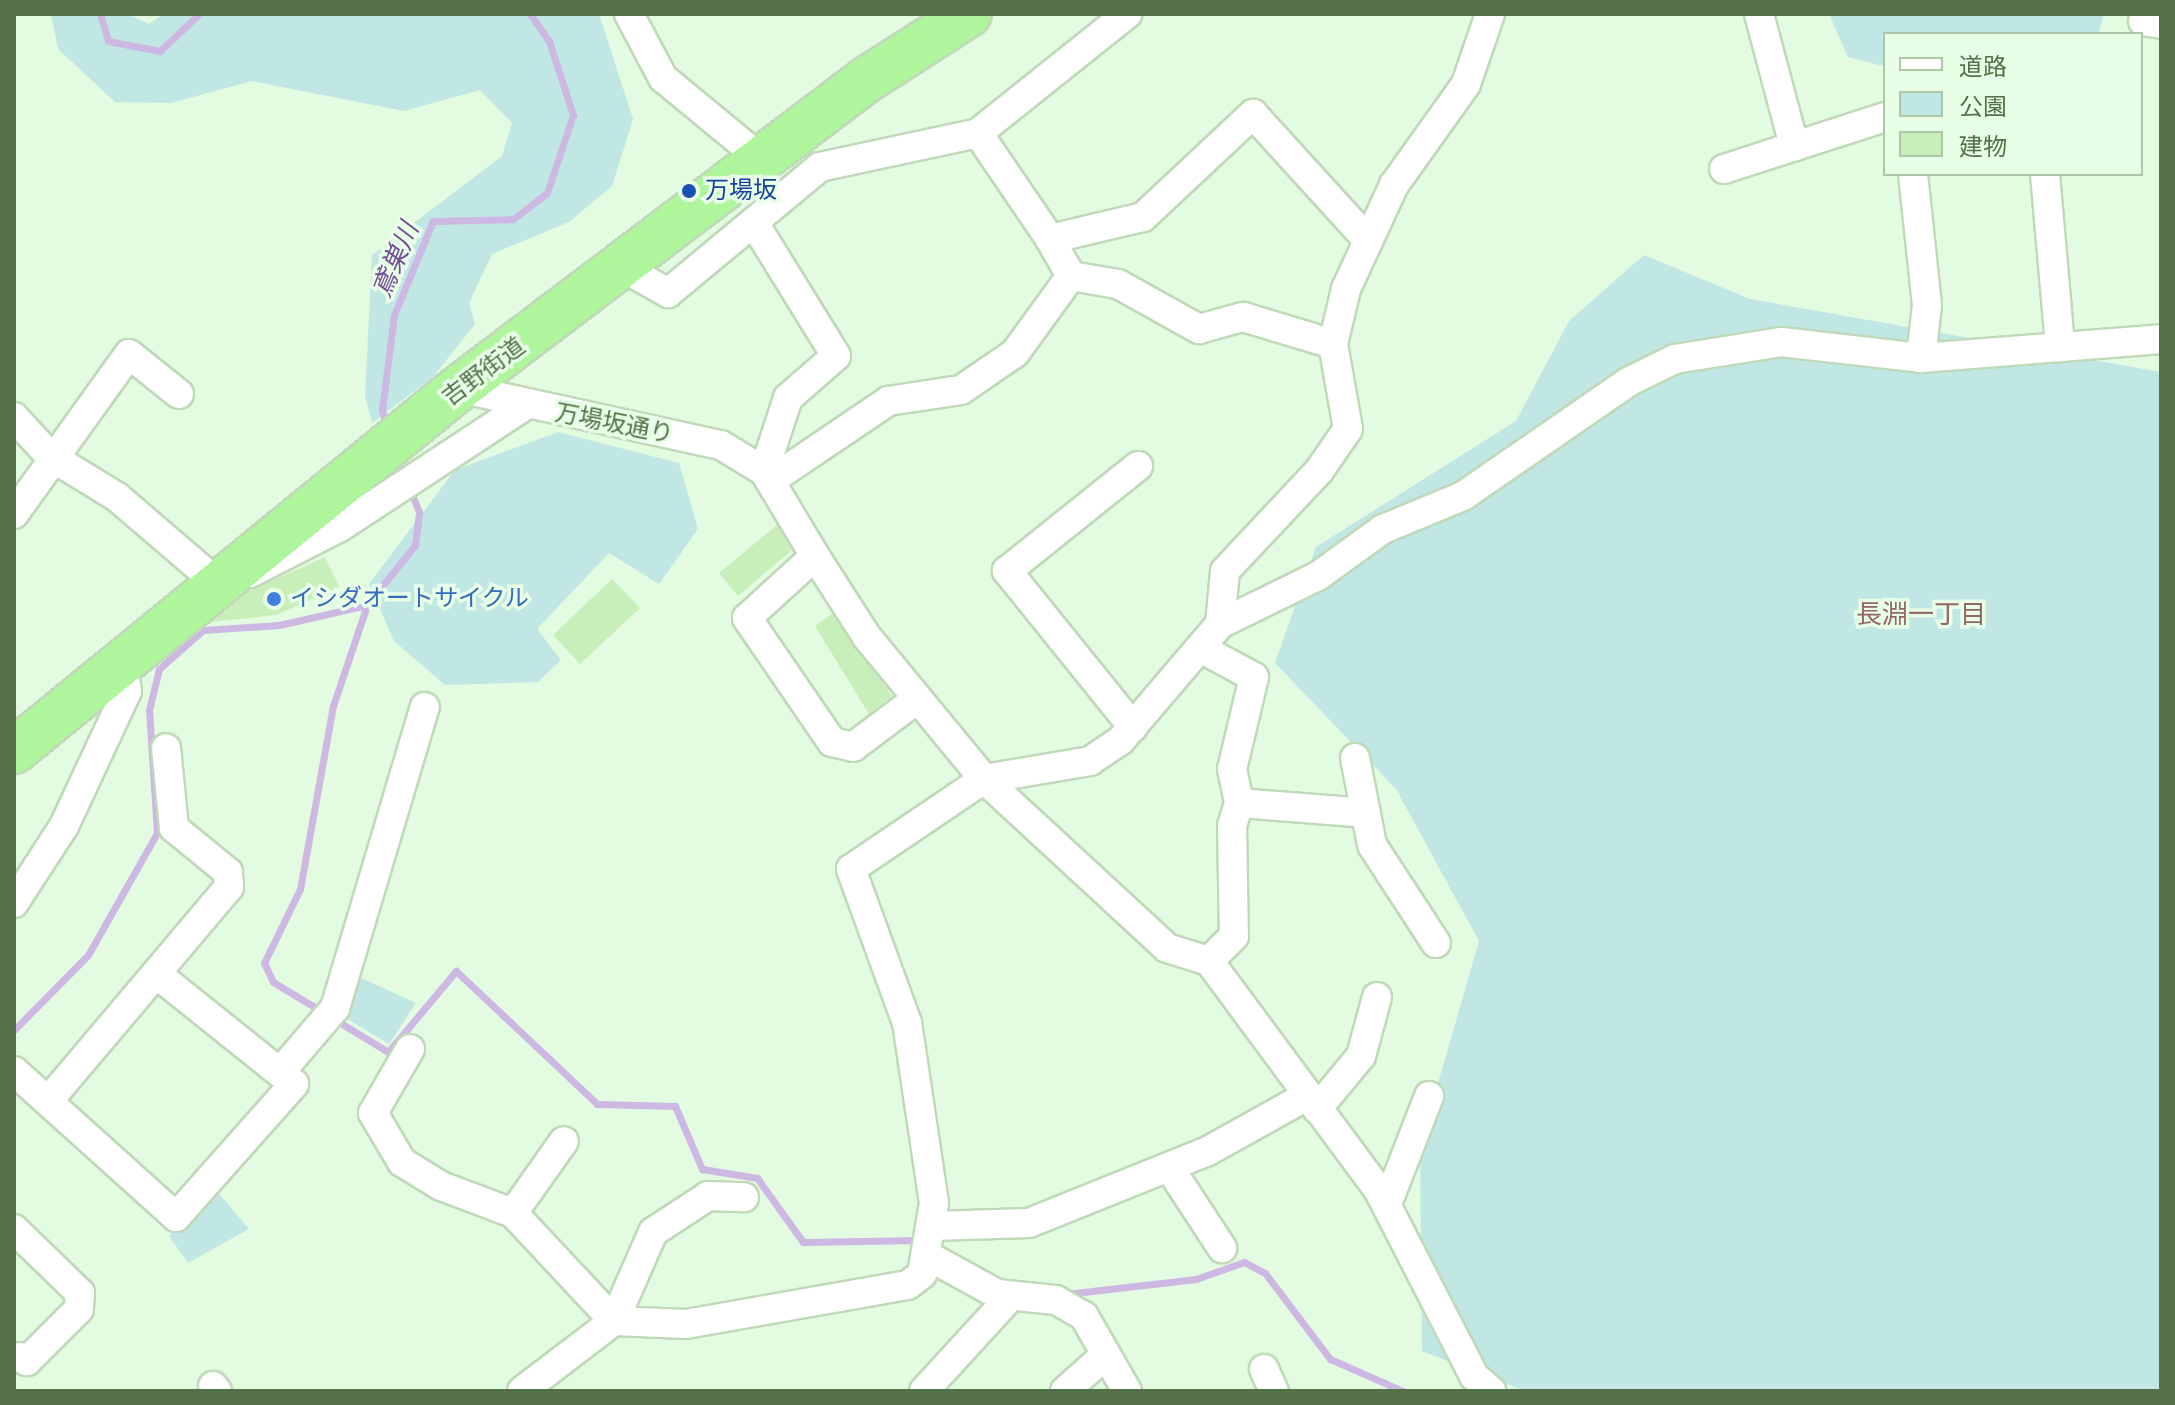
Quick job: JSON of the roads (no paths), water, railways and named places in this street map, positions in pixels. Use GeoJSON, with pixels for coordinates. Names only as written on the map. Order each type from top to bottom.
{"type":"FeatureCollection","features":[{"type":"Feature","properties":{"kind":"highway","name":"吉野街道"},"geometry":{"type":"LineString","coordinates":[[14,751],[221,579],[398,465],[459,388],[765,162],[866,80],[969,14]]}},
{"type":"Feature","properties":{"kind":"street"},"geometry":{"type":"LineString","coordinates":[[629,14],[663,78],[765,162]]}},
{"type":"Feature","properties":{"kind":"street"},"geometry":{"type":"LineString","coordinates":[[624,268],[644,286],[668,293],[820,167],[978,133],[1127,14]]}},
{"type":"Feature","properties":{"kind":"street"},"geometry":{"type":"LineString","coordinates":[[1220,624],[1225,571],[1319,471],[1348,429],[1333,344],[1365,237],[1427,133],[1466,84],[1490,14]]}},
{"type":"Feature","properties":{"kind":"street"},"geometry":{"type":"LineString","coordinates":[[1759,14],[1794,146]]}},
{"type":"Feature","properties":{"kind":"street"},"geometry":{"type":"LineString","coordinates":[[1050,239],[1143,217],[1253,114],[1365,237]]}},
{"type":"Feature","properties":{"kind":"street"},"geometry":{"type":"LineString","coordinates":[[1724,169],[1883,118]]}},
{"type":"Feature","properties":{"kind":"street"},"geometry":{"type":"LineString","coordinates":[[978,133],[1050,239],[1071,276]]}},
{"type":"Feature","properties":{"kind":"street"},"geometry":{"type":"LineString","coordinates":[[1913,176],[1927,305],[1921,358]]}},
{"type":"Feature","properties":{"kind":"street"},"geometry":{"type":"LineString","coordinates":[[2045,176],[2060,347]]}},
{"type":"Feature","properties":{"kind":"street"},"geometry":{"type":"LineString","coordinates":[[754,223],[836,356],[788,398],[767,476],[815,556],[917,699],[984,779],[1167,948],[1209,961],[1387,1204],[1478,1386]]}},
{"type":"Feature","properties":{"kind":"street"},"geometry":{"type":"LineString","coordinates":[[1071,276],[1118,284],[1199,329],[1243,317],[1333,344]]}},
{"type":"Feature","properties":{"kind":"street"},"geometry":{"type":"LineString","coordinates":[[767,476],[888,401],[961,390],[1004,361],[1071,276]]}},
{"type":"Feature","properties":{"kind":"street"},"geometry":{"type":"LineString","coordinates":[[410,1049],[373,1113],[402,1162],[441,1186],[513,1213],[614,1321],[686,1324],[908,1285],[922,1274],[932,1227],[907,1023],[851,869],[984,779],[1068,769],[1133,727],[1220,624],[1318,576],[1383,529],[1463,496],[1628,382],[1675,359],[1781,342],[1921,358],[2161,339]]}},
{"type":"Feature","properties":{"kind":"street"},"geometry":{"type":"LineString","coordinates":[[14,514],[50,456],[129,354],[179,394]]}},
{"type":"Feature","properties":{"kind":"street","name":"万場坂通り"},"geometry":{"type":"LineString","coordinates":[[459,388],[524,406],[721,445],[767,476]]}},
{"type":"Feature","properties":{"kind":"street"},"geometry":{"type":"LineString","coordinates":[[398,465],[524,406]]}},
{"type":"Feature","properties":{"kind":"street"},"geometry":{"type":"LineString","coordinates":[[14,417],[50,456],[117,497],[221,579]]}},
{"type":"Feature","properties":{"kind":"street"},"geometry":{"type":"LineString","coordinates":[[1133,727],[1007,571],[1138,466]]}},
{"type":"Feature","properties":{"kind":"street"},"geometry":{"type":"LineString","coordinates":[[815,556],[747,618],[832,742],[853,747],[917,699]]}},
{"type":"Feature","properties":{"kind":"street"},"geometry":{"type":"LineString","coordinates":[[1200,648],[1254,677],[1232,769],[1239,803],[1232,826],[1234,936],[1209,961]]}},
{"type":"Feature","properties":{"kind":"street"},"geometry":{"type":"LineString","coordinates":[[14,903],[64,826],[127,691],[122,662]]}},
{"type":"Feature","properties":{"kind":"street"},"geometry":{"type":"LineString","coordinates":[[282,1070],[330,1016],[425,707]]}},
{"type":"Feature","properties":{"kind":"street"},"geometry":{"type":"LineString","coordinates":[[49,1100],[158,975],[229,887],[228,872],[174,828],[166,748]]}},
{"type":"Feature","properties":{"kind":"street"},"geometry":{"type":"LineString","coordinates":[[1355,758],[1372,845],[1436,943]]}},
{"type":"Feature","properties":{"kind":"street"},"geometry":{"type":"LineString","coordinates":[[1239,803],[1366,813]]}},
{"type":"Feature","properties":{"kind":"street"},"geometry":{"type":"LineString","coordinates":[[14,1071],[176,1217],[294,1084],[282,1070],[158,975]]}},
{"type":"Feature","properties":{"kind":"street"},"geometry":{"type":"LineString","coordinates":[[932,1227],[1029,1223],[1169,1167],[1312,1102],[1361,1056],[1377,997]]}},
{"type":"Feature","properties":{"kind":"street"},"geometry":{"type":"LineString","coordinates":[[1387,1204],[1429,1096]]}},
{"type":"Feature","properties":{"kind":"street"},"geometry":{"type":"LineString","coordinates":[[513,1213],[564,1141]]}},
{"type":"Feature","properties":{"kind":"street"},"geometry":{"type":"LineString","coordinates":[[1169,1167],[1222,1248]]}},
{"type":"Feature","properties":{"kind":"street"},"geometry":{"type":"LineString","coordinates":[[522,1391],[614,1321],[653,1232],[708,1196],[744,1197]]}},
{"type":"Feature","properties":{"kind":"street"},"geometry":{"type":"LineString","coordinates":[[14,1229],[80,1293],[79,1309],[27,1361],[20,1357]]}},
{"type":"Feature","properties":{"kind":"street"},"geometry":{"type":"LineString","coordinates":[[928,1256],[1011,1296],[1056,1300],[1084,1316],[1102,1358],[1127,1391]]}},
{"type":"Feature","properties":{"kind":"street"},"geometry":{"type":"LineString","coordinates":[[924,1391],[1011,1296]]}},
{"type":"Feature","properties":{"kind":"street"},"geometry":{"type":"LineString","coordinates":[[1065,1391],[1102,1358]]}},
{"type":"Feature","properties":{"kind":"waterway","name":"鳶巣川"},"geometry":{"type":"LineString","coordinates":[[100,14],[108,41],[160,51],[199,14]]}},
{"type":"Feature","properties":{"kind":"waterway","name":"鳶巣川"},"geometry":{"type":"LineString","coordinates":[[386,427],[382,410],[394,315],[433,221],[513,219],[547,193],[573,115],[549,41],[530,14]]}},
{"type":"Feature","properties":{"kind":"waterway"},"geometry":{"type":"LineString","coordinates":[[323,1012],[273,982],[264,963],[300,889],[333,706],[367,605],[415,545],[419,512],[409,487]]}},
{"type":"Feature","properties":{"kind":"waterway"},"geometry":{"type":"LineString","coordinates":[[14,1030],[88,955],[157,833],[149,710],[159,669],[203,630],[279,625],[367,605]]}},
{"type":"Feature","properties":{"kind":"waterway"},"geometry":{"type":"LineString","coordinates":[[334,1019],[388,1052],[456,971],[597,1104],[675,1106],[702,1169],[757,1178],[803,1242],[922,1240]]}},
{"type":"Feature","properties":{"kind":"waterway"},"geometry":{"type":"LineString","coordinates":[[1066,1294],[1196,1279],[1244,1262],[1265,1273],[1330,1359],[1403,1391]]}},
{"type":"Feature","properties":{"kind":"place","name":"万場坂"},"geometry":{"type":"Point","coordinates":[689,191]}},
{"type":"Feature","properties":{"kind":"place","name":"イシダオートサイクル"},"geometry":{"type":"Point","coordinates":[274,599]}},
{"type":"Feature","properties":{"kind":"district","name":"長淵一丁目"},"geometry":{"type":"Point","coordinates":[1921,615]}}]}
